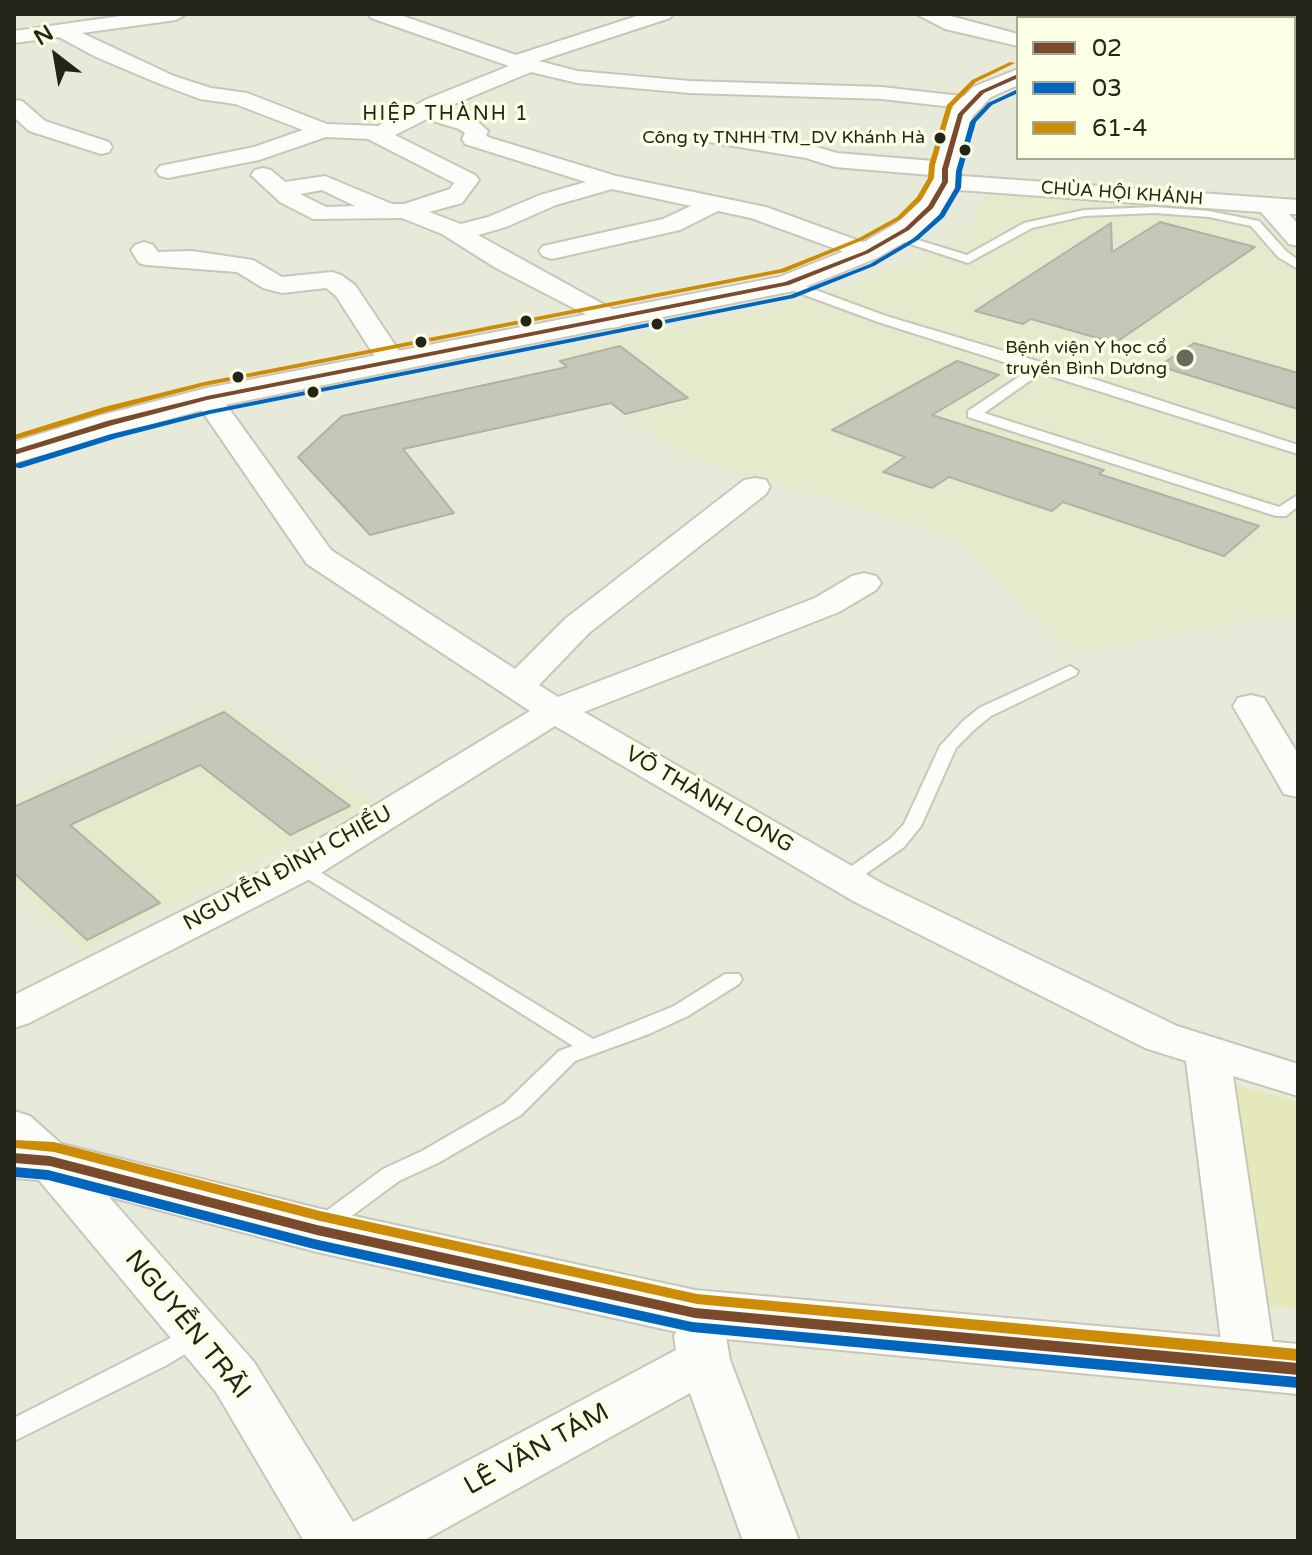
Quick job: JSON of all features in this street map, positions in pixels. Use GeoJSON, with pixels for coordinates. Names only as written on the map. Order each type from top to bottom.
{"type":"FeatureCollection","features":[{"type":"Feature","properties":{"kind":"main road"},"geometry":{"type":"LineString","coordinates":[[14,453],[110,423],[207,398],[787,284],[867,252],[895,237],[931,207],[945,175],[960,115],[982,92],[1016,77]]}},
{"type":"Feature","properties":{"kind":"main road"},"geometry":{"type":"LineString","coordinates":[[26,1149],[700,1337],[1274,1367]]}},
{"type":"Feature","properties":{"kind":"street"},"geometry":{"type":"LineString","coordinates":[[14,26],[97,14]]}},
{"type":"Feature","properties":{"kind":"street"},"geometry":{"type":"LineString","coordinates":[[14,37],[176,14]]}},
{"type":"Feature","properties":{"kind":"street"},"geometry":{"type":"LineString","coordinates":[[378,14],[522,64],[577,77],[690,87],[882,93],[970,103]]}},
{"type":"Feature","properties":{"kind":"street"},"geometry":{"type":"LineString","coordinates":[[63,31],[103,53],[208,94],[239,98],[324,130],[373,133],[394,128],[435,104],[522,64],[663,14]]}},
{"type":"Feature","properties":{"kind":"street"},"geometry":{"type":"LineString","coordinates":[[926,14],[952,25],[1016,39]]}},
{"type":"Feature","properties":{"kind":"street"},"geometry":{"type":"LineString","coordinates":[[14,106],[37,126],[101,147]]}},
{"type":"Feature","properties":{"kind":"street"},"geometry":{"type":"LineString","coordinates":[[425,111],[467,124],[477,131],[473,139],[486,144],[611,182],[757,212],[867,252]]}},
{"type":"Feature","properties":{"kind":"street"},"geometry":{"type":"LineString","coordinates":[[168,171],[259,153],[324,130]]}},
{"type":"Feature","properties":{"kind":"street"},"geometry":{"type":"LineString","coordinates":[[272,183],[288,197],[322,214],[397,211],[454,198],[460,193],[467,180],[373,133]]}},
{"type":"Feature","properties":{"kind":"street","name":"CHÙA HỘI KHÁNH"},"geometry":{"type":"LineString","coordinates":[[717,137],[809,152],[835,160],[945,175],[1270,207],[1298,207]]}},
{"type":"Feature","properties":{"kind":"street"},"geometry":{"type":"LineString","coordinates":[[457,233],[497,222],[548,200],[611,182]]}},
{"type":"Feature","properties":{"kind":"street"},"geometry":{"type":"LineString","coordinates":[[552,251],[671,225],[716,203]]}},
{"type":"Feature","properties":{"kind":"street"},"geometry":{"type":"LineString","coordinates":[[1270,207],[1298,239]]}},
{"type":"Feature","properties":{"kind":"street"},"geometry":{"type":"LineString","coordinates":[[397,211],[457,233],[505,263],[612,320]]}},
{"type":"Feature","properties":{"kind":"street"},"geometry":{"type":"LineString","coordinates":[[144,250],[148,258],[155,260],[192,259],[244,265],[272,283],[282,285],[332,280],[346,291],[393,363]]}},
{"type":"Feature","properties":{"kind":"street","name":"VÕ THÀNH LONG"},"geometry":{"type":"LineString","coordinates":[[207,398],[319,557],[555,711],[846,879],[1161,1037],[1298,1080]]}},
{"type":"Feature","properties":{"kind":"street"},"geometry":{"type":"LineString","coordinates":[[517,687],[577,626],[755,487]]}},
{"type":"Feature","properties":{"kind":"street","name":"NGUYỄN ĐÌNH CHIỂU"},"geometry":{"type":"LineString","coordinates":[[14,1013],[302,867],[555,711],[827,605],[864,583]]}},
{"type":"Feature","properties":{"kind":"street"},"geometry":{"type":"LineString","coordinates":[[1251,706],[1298,786]]}},
{"type":"Feature","properties":{"kind":"street"},"geometry":{"type":"LineString","coordinates":[[1207,1051],[1274,1367]]}},
{"type":"Feature","properties":{"kind":"street","name":"NGUYỄN TRÃI"},"geometry":{"type":"LineString","coordinates":[[26,1149],[198,1333],[235,1377],[334,1541]]}},
{"type":"Feature","properties":{"kind":"street"},"geometry":{"type":"LineString","coordinates":[[700,1337],[771,1541]]}},
{"type":"Feature","properties":{"kind":"street","name":"LÊ VĂN TÁM"},"geometry":{"type":"LineString","coordinates":[[371,1541],[700,1337]]}},
{"type":"Feature","properties":{"kind":"lane"},"geometry":{"type":"LineString","coordinates":[[895,237],[968,259],[1028,225],[1084,213],[1169,211],[1209,214],[1255,223],[1282,254],[1298,265]]}},
{"type":"Feature","properties":{"kind":"lane"},"geometry":{"type":"LineString","coordinates":[[787,284],[882,319],[1298,450]]}},
{"type":"Feature","properties":{"kind":"lane"},"geometry":{"type":"LineString","coordinates":[[1042,367],[973,414],[1281,513],[1298,499]]}},
{"type":"Feature","properties":{"kind":"lane"},"geometry":{"type":"LineString","coordinates":[[846,879],[897,843],[912,826],[949,746],[968,726],[985,712],[1070,671]]}},
{"type":"Feature","properties":{"kind":"lane"},"geometry":{"type":"LineString","coordinates":[[302,867],[591,1047]]}},
{"type":"Feature","properties":{"kind":"lane"},"geometry":{"type":"LineString","coordinates":[[317,1230],[391,1175],[430,1157],[513,1109],[567,1056],[668,1017],[732,979]]}},
{"type":"Feature","properties":{"kind":"lane"},"geometry":{"type":"LineString","coordinates":[[14,1430],[158,1358],[198,1333]]}},
{"type":"Feature","properties":{"kind":"shaded area"},"geometry":{"type":"Polygon","coordinates":[[[988,193],[1094,202],[1103,200],[1281,219],[1298,246],[1298,620],[1248,620],[1075,654],[964,546],[922,526],[703,463],[656,439],[553,355],[819,296],[846,287],[916,260],[957,238],[975,218],[988,193]]]}},
{"type":"Feature","properties":{"kind":"shaded area"},"geometry":{"type":"Polygon","coordinates":[[[226,705],[372,804],[81,952],[14,889],[14,799],[226,705]]]}},
{"type":"Feature","properties":{"kind":"shaded area"},"geometry":{"type":"Polygon","coordinates":[[[1214,1079],[1298,1102],[1298,1308],[1244,1306],[1214,1079]]]}},
{"type":"Feature","properties":{"kind":"building"},"geometry":{"type":"Polygon","coordinates":[[[1160,222],[1255,247],[1115,343],[1031,319],[1023,324],[975,311],[1111,223],[1112,252],[1160,222]]]}},
{"type":"Feature","properties":{"kind":"building"},"geometry":{"type":"Polygon","coordinates":[[[1194,343],[1298,373],[1298,409],[1159,366],[1194,343]]]}},
{"type":"Feature","properties":{"kind":"building"},"geometry":{"type":"Polygon","coordinates":[[[620,346],[688,398],[625,414],[611,403],[403,449],[454,513],[370,535],[298,457],[342,416],[567,367],[560,361],[620,346]]]}},
{"type":"Feature","properties":{"kind":"building"},"geometry":{"type":"Polygon","coordinates":[[[957,361],[999,375],[932,415],[1104,470],[1099,474],[1259,526],[1224,556],[1063,502],[1052,511],[949,477],[932,488],[883,472],[905,457],[832,430],[957,361]]]}},
{"type":"Feature","properties":{"kind":"building"},"geometry":{"type":"Polygon","coordinates":[[[224,712],[350,806],[290,835],[200,765],[70,825],[160,903],[87,940],[14,873],[14,807],[224,712]]]}},
{"type":"Feature","properties":{"kind":"transit line","name":"61-4"},"geometry":{"type":"LineString","coordinates":[[14,438],[107,409],[204,384],[783,271],[861,239],[899,218],[920,198],[931,178],[949,106],[974,81],[1012,63]]}},
{"type":"Feature","properties":{"kind":"transit line","name":"02"},"geometry":{"type":"LineString","coordinates":[[14,453],[110,423],[207,398],[787,284],[867,252],[907,229],[931,207],[945,182],[945,169],[960,115],[982,92],[1016,77]]}},
{"type":"Feature","properties":{"kind":"transit line","name":"03"},"geometry":{"type":"LineString","coordinates":[[18,466],[114,436],[210,412],[792,297],[872,265],[916,239],[942,216],[958,188],[959,171],[973,122],[990,104],[1016,92]]}},
{"type":"Feature","properties":{"kind":"transit line","name":"61-4"},"geometry":{"type":"LineString","coordinates":[[15,1144],[54,1147],[320,1216],[697,1299],[1298,1355]]}},
{"type":"Feature","properties":{"kind":"transit line","name":"02"},"geometry":{"type":"LineString","coordinates":[[14,1158],[50,1161],[317,1230],[695,1313],[1298,1369]]}},
{"type":"Feature","properties":{"kind":"transit line","name":"03"},"geometry":{"type":"LineString","coordinates":[[14,1172],[48,1175],[314,1244],[692,1327],[1297,1383]]}},
{"type":"Feature","properties":{"kind":"place","name":"Công ty TNHH TM_DV Khánh Hà"},"geometry":{"type":"Point","coordinates":[940,138]}},
{"type":"Feature","properties":{"kind":"place","name":"Bệnh viện Y học cổ truyền Bình Dương"},"geometry":{"type":"Point","coordinates":[1185,358]}},
{"type":"Feature","properties":{"kind":"district","name":"HIỆP THÀNH 1"},"geometry":{"type":"Point","coordinates":[446,115]}}]}
